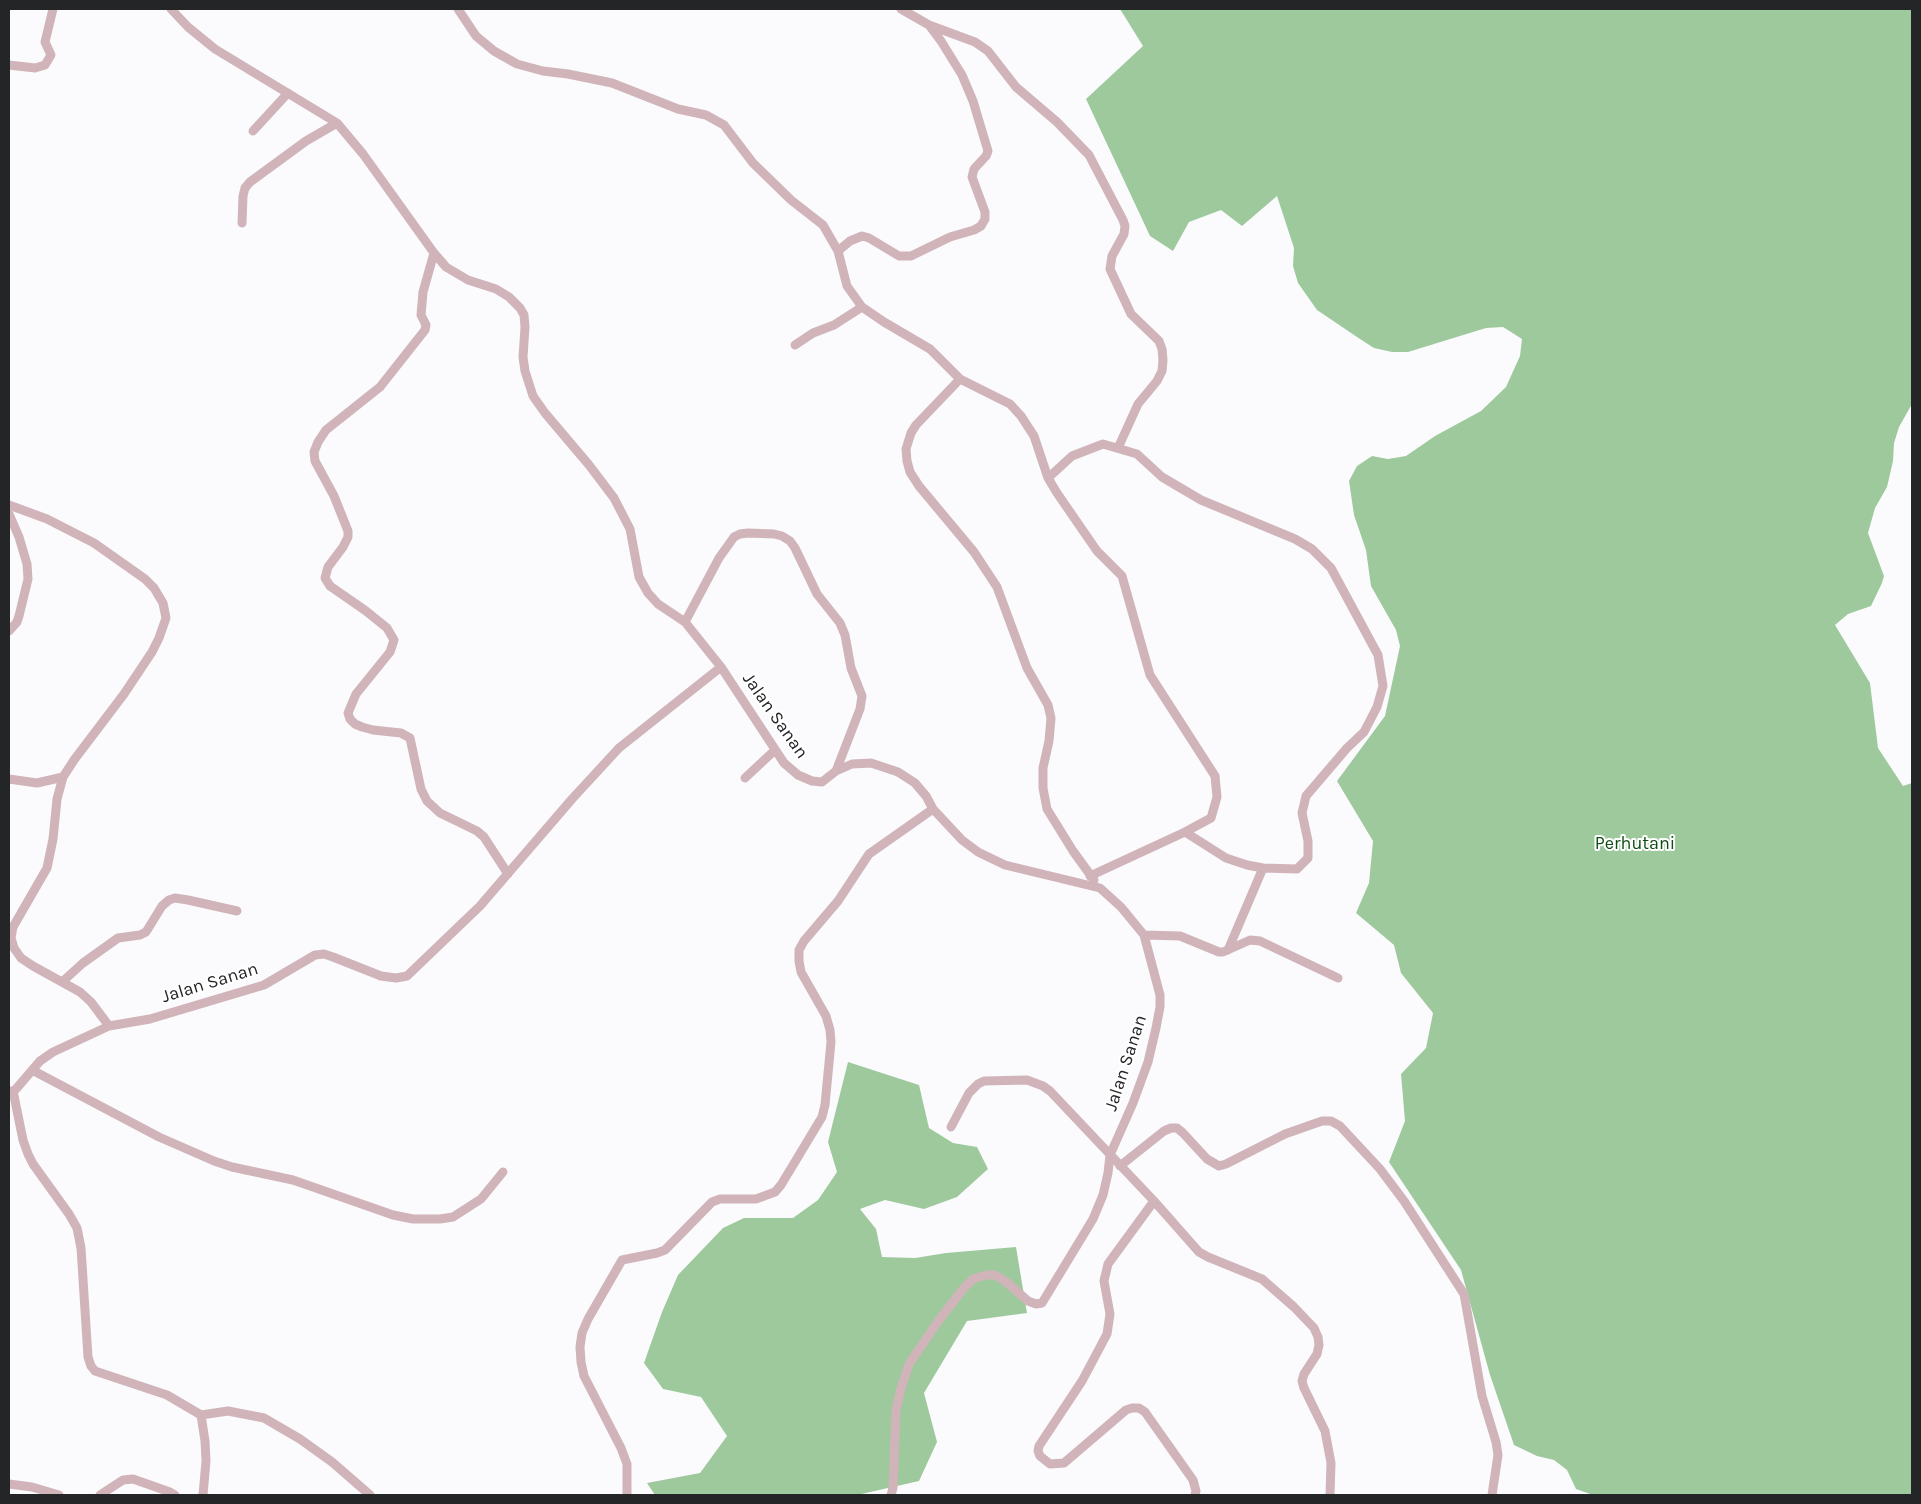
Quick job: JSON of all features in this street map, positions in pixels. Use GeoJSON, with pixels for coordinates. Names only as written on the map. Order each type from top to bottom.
{"type":"FeatureCollection","features":[{"type":"Feature","properties":{"kind":"street"},"geometry":{"type":"LineString","coordinates":[[9,65],[35,68],[45,65],[49,60],[51,55],[45,42],[53,9]]}},
{"type":"Feature","properties":{"kind":"street"},"geometry":{"type":"LineString","coordinates":[[171,9],[188,27],[215,49],[336,123],[363,154],[446,267],[468,280],[510,297],[520,308],[524,315],[525,327],[523,357],[525,372],[533,396],[614,498],[630,529],[639,577],[643,586],[658,604],[684,622],[721,667]]}},
{"type":"Feature","properties":{"kind":"street"},"geometry":{"type":"LineString","coordinates":[[458,9],[476,36],[517,64],[543,71],[612,83],[678,109],[706,114],[724,125],[753,163],[791,200],[823,225],[838,251],[847,286],[862,307],[930,349],[960,379],[1016,408],[1034,436],[1048,478],[1097,551],[1122,576],[1150,674],[1215,776],[1217,798],[1210,818],[1185,832],[1090,876]]}},
{"type":"Feature","properties":{"kind":"street"},"geometry":{"type":"LineString","coordinates":[[901,9],[929,26],[974,42],[988,51],[1020,92],[1064,129],[1089,154],[1123,220],[1125,226],[1124,234],[1112,256],[1110,269],[1131,314],[1159,341],[1163,360],[1162,371],[1157,381],[1138,404],[1118,448]]}},
{"type":"Feature","properties":{"kind":"street"},"geometry":{"type":"LineString","coordinates":[[838,251],[850,241],[862,236],[899,256],[910,256],[950,237],[974,230],[981,226],[985,219],[985,212],[972,177],[974,169],[986,156],[988,151],[987,145],[962,75],[941,41],[929,26]]}},
{"type":"Feature","properties":{"kind":"street"},"geometry":{"type":"LineString","coordinates":[[253,131],[288,93]]}},
{"type":"Feature","properties":{"kind":"street"},"geometry":{"type":"LineString","coordinates":[[242,223],[242,196],[250,182],[306,141],[336,123]]}},
{"type":"Feature","properties":{"kind":"street"},"geometry":{"type":"LineString","coordinates":[[434,253],[422,292],[421,315],[426,325],[425,330],[380,387],[326,430],[314,452],[315,461],[334,496],[348,531],[348,537],[328,567],[325,578],[330,586],[387,628],[394,640],[390,652],[356,694],[348,713],[350,719],[362,727],[401,732],[410,738],[421,789],[427,801],[440,813],[477,830],[484,837],[508,874]]}},
{"type":"Feature","properties":{"kind":"street"},"geometry":{"type":"LineString","coordinates":[[795,345],[813,333],[834,325],[862,307]]}},
{"type":"Feature","properties":{"kind":"street"},"geometry":{"type":"LineString","coordinates":[[960,379],[916,425],[911,433],[906,449],[906,461],[910,472],[924,492],[974,552],[997,587],[1028,668],[1048,705],[1051,718],[1050,734],[1043,768],[1043,788],[1047,809],[1062,835],[1100,888]]}},
{"type":"Feature","properties":{"kind":"street"},"geometry":{"type":"LineString","coordinates":[[1048,478],[1072,456],[1103,444],[1137,454],[1162,477],[1201,500],[1295,539],[1312,549],[1331,568],[1378,655],[1383,686],[1377,707],[1364,732],[1347,748],[1306,796],[1302,806],[1308,841],[1308,858],[1297,869],[1263,868],[1226,858],[1185,832]]}},
{"type":"Feature","properties":{"kind":"street"},"geometry":{"type":"LineString","coordinates":[[9,506],[47,519],[94,543],[145,579],[164,603],[166,618],[152,652],[63,778],[57,799],[53,839],[47,868],[33,895],[20,913],[11,938],[14,948],[21,958],[80,992],[91,1002],[109,1026]]}},
{"type":"Feature","properties":{"kind":"street"},"geometry":{"type":"LineString","coordinates":[[9,514],[19,537],[27,564],[28,579],[17,622],[9,631]]}},
{"type":"Feature","properties":{"kind":"street"},"geometry":{"type":"LineString","coordinates":[[684,622],[719,558],[734,537],[748,533],[774,534],[790,541],[820,598],[840,623],[848,645],[851,668],[862,696],[860,709],[836,771]]}},
{"type":"Feature","properties":{"kind":"street","name":"Jalan Sanan"},"geometry":{"type":"LineString","coordinates":[[11,1091],[40,1061],[53,1052],[109,1026],[150,1019],[264,985],[315,955],[324,954],[381,976],[396,978],[407,976],[480,906],[572,799],[620,748],[721,667],[790,770],[812,781],[822,782],[836,771],[852,764],[871,763],[898,772],[916,783],[926,796],[932,809],[962,840],[978,852],[1005,865],[1100,888],[1121,907],[1144,935],[1160,995],[1160,1007],[1148,1062],[1133,1103],[1110,1155],[1103,1195],[1093,1219],[1042,1303],[1036,1304],[1028,1301],[1005,1281],[995,1275],[986,1275],[973,1279],[939,1320],[910,1364],[901,1388],[896,1410],[893,1488],[891,1495]]}},
{"type":"Feature","properties":{"kind":"street"},"geometry":{"type":"LineString","coordinates":[[745,778],[775,750]]}},
{"type":"Feature","properties":{"kind":"street"},"geometry":{"type":"LineString","coordinates":[[9,779],[37,783],[63,778]]}},
{"type":"Feature","properties":{"kind":"street"},"geometry":{"type":"LineString","coordinates":[[627,1495],[627,1464],[621,1448],[584,1376],[581,1362],[581,1340],[588,1319],[622,1260],[665,1250],[712,1202],[720,1199],[756,1199],[774,1192],[781,1185],[822,1117],[825,1105],[831,1042],[826,1016],[801,972],[799,950],[804,941],[838,900],[869,854],[932,809]]}},
{"type":"Feature","properties":{"kind":"street"},"geometry":{"type":"LineString","coordinates":[[1228,950],[1263,868]]}},
{"type":"Feature","properties":{"kind":"street"},"geometry":{"type":"LineString","coordinates":[[62,982],[83,963],[118,938],[140,935],[146,932],[162,906],[169,900],[175,898],[188,900],[237,911]]}},
{"type":"Feature","properties":{"kind":"street"},"geometry":{"type":"LineString","coordinates":[[9,920],[20,913]]}},
{"type":"Feature","properties":{"kind":"street"},"geometry":{"type":"LineString","coordinates":[[1144,935],[1180,936],[1220,952],[1250,940],[1260,941],[1338,978]]}},
{"type":"Feature","properties":{"kind":"street"},"geometry":{"type":"LineString","coordinates":[[32,1070],[158,1137],[214,1161],[232,1167],[293,1180],[393,1214],[413,1218],[440,1219],[453,1217],[481,1199],[503,1172]]}},
{"type":"Feature","properties":{"kind":"street"},"geometry":{"type":"LineString","coordinates":[[951,1127],[969,1094],[978,1084],[984,1082],[1027,1080],[1043,1086],[1050,1091],[1154,1201],[1199,1252],[1262,1279],[1294,1307],[1314,1328],[1319,1345],[1317,1354],[1304,1374],[1302,1381],[1324,1431],[1331,1463],[1330,1495]]}},
{"type":"Feature","properties":{"kind":"street"},"geometry":{"type":"LineString","coordinates":[[11,1091],[28,1154],[77,1228],[81,1248],[88,1357],[91,1366],[102,1374],[166,1395],[201,1415],[228,1411],[264,1418],[300,1439],[332,1462],[370,1495]]}},
{"type":"Feature","properties":{"kind":"street"},"geometry":{"type":"LineString","coordinates":[[1120,1166],[1164,1131],[1171,1128],[1177,1128],[1207,1159],[1219,1166],[1285,1134],[1322,1121],[1331,1121],[1340,1126],[1380,1169],[1404,1201],[1464,1294],[1482,1396],[1498,1455],[1492,1495]]}},
{"type":"Feature","properties":{"kind":"street"},"geometry":{"type":"LineString","coordinates":[[1154,1201],[1108,1264],[1104,1281],[1110,1314],[1107,1334],[1082,1380],[1039,1446],[1038,1451],[1040,1456],[1050,1464],[1064,1463],[1126,1410],[1139,1408],[1145,1412],[1193,1480],[1195,1495]]}},
{"type":"Feature","properties":{"kind":"street"},"geometry":{"type":"LineString","coordinates":[[201,1415],[206,1461],[202,1495]]}},
{"type":"Feature","properties":{"kind":"street"},"geometry":{"type":"LineString","coordinates":[[100,1495],[123,1480],[133,1478],[175,1495]]}},
{"type":"Feature","properties":{"kind":"street"},"geometry":{"type":"LineString","coordinates":[[9,1484],[32,1487],[59,1495]]}},
{"type":"Feature","properties":{"kind":"green space","name":"Perhutani"},"geometry":{"type":"Polygon","coordinates":[[[1120,9],[1912,9],[1912,404],[1899,427],[1894,443],[1893,461],[1887,487],[1875,508],[1868,533],[1884,576],[1882,583],[1871,606],[1848,614],[1835,625],[1870,683],[1878,748],[1903,786],[1912,783],[1912,1495],[1593,1495],[1576,1489],[1567,1470],[1554,1460],[1537,1456],[1514,1445],[1490,1375],[1461,1270],[1389,1162],[1405,1121],[1401,1074],[1426,1048],[1433,1013],[1401,973],[1394,945],[1356,913],[1369,883],[1373,841],[1337,781],[1385,716],[1400,646],[1396,630],[1371,586],[1366,550],[1354,515],[1349,481],[1357,466],[1372,456],[1388,459],[1406,456],[1435,436],[1481,411],[1506,387],[1520,356],[1522,339],[1503,327],[1486,328],[1408,352],[1392,352],[1374,348],[1317,310],[1298,283],[1293,266],[1294,248],[1277,196],[1242,226],[1221,210],[1189,222],[1173,251],[1150,236],[1086,99],[1143,46],[1120,9]]]}},
{"type":"Feature","properties":{"kind":"green space"},"geometry":{"type":"Polygon","coordinates":[[[848,1062],[919,1085],[929,1128],[953,1143],[977,1147],[988,1169],[957,1197],[924,1209],[885,1200],[860,1209],[876,1229],[882,1257],[915,1258],[946,1253],[1016,1247],[1027,1313],[967,1321],[924,1393],[937,1442],[919,1481],[857,1495],[655,1495],[647,1483],[700,1473],[727,1436],[701,1397],[663,1389],[644,1363],[662,1312],[678,1275],[723,1228],[744,1218],[793,1218],[818,1200],[837,1172],[828,1142],[848,1062]]]}}]}
